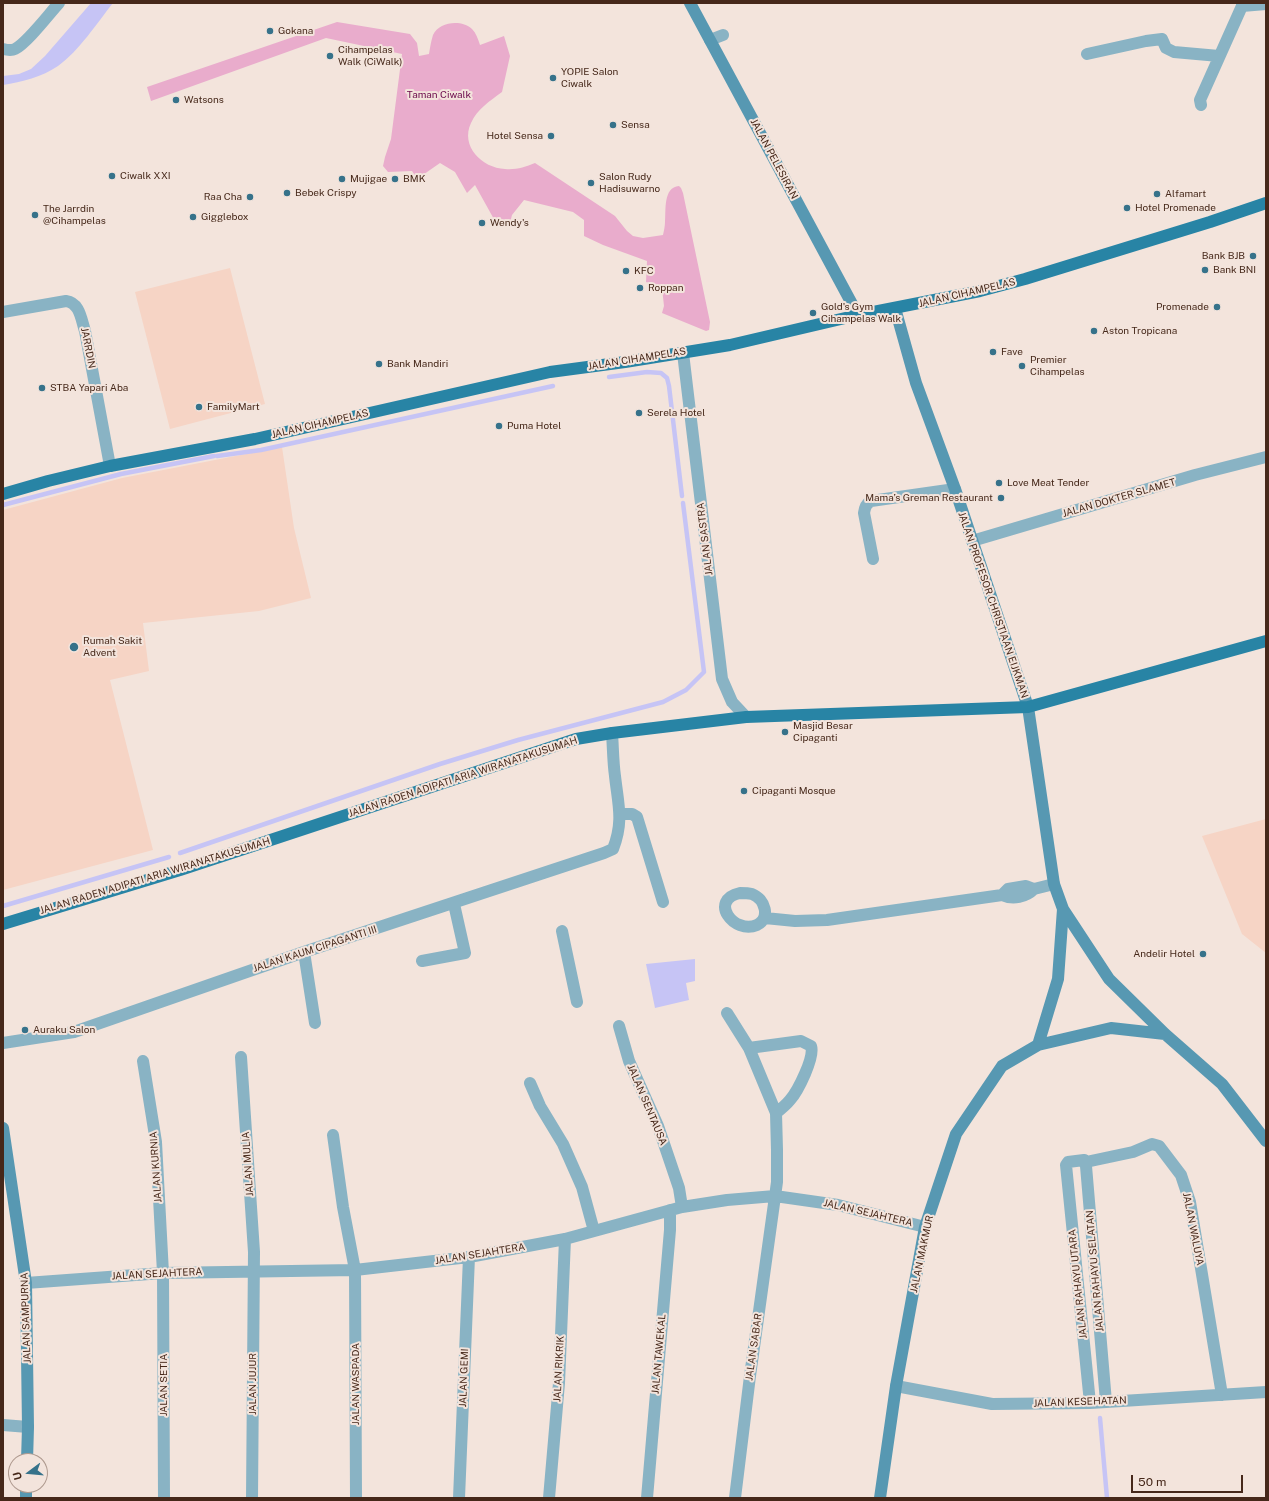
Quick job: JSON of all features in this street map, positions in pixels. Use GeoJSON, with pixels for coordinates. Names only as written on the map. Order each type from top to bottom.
{"type":"FeatureCollection","features":[{"type":"Feature","properties":{"kind":"main road","name":"JALAN PELESIRAN"},"geometry":{"type":"LineString","coordinates":[[690,3],[858,315]]}},
{"type":"Feature","properties":{"kind":"main road","name":"JALAN CIHAMPELAS"},"geometry":{"type":"LineString","coordinates":[[3,494],[110,466],[256,439],[550,372],[730,345],[858,315],[980,291],[1025,279],[1210,222],[1266,203]]}},
{"type":"Feature","properties":{"kind":"main road","name":"JALAN PROFESOR CHRISTIAAN EIJKMAN"},"geometry":{"type":"LineString","coordinates":[[895,308],[916,384],[955,489],[1028,707],[1043,887],[1063,909],[1109,979],[1165,1034],[1222,1084],[1266,1141]]}},
{"type":"Feature","properties":{"kind":"main road","name":"JALAN RADEN ADIPATI ARIA WIRANATAKUSUMAH"},"geometry":{"type":"LineString","coordinates":[[3,924],[180,870],[576,739],[612,733],[746,717],[1028,707],[1266,641]]}},
{"type":"Feature","properties":{"kind":"main road","name":"JALAN PROFESOR CHRISTIAAN EIJKMAN"},"geometry":{"type":"LineString","coordinates":[[1038,1045],[1058,979],[1063,909]]}},
{"type":"Feature","properties":{"kind":"main road"},"geometry":{"type":"LineString","coordinates":[[1038,1045],[1111,1028],[1165,1034]]}},
{"type":"Feature","properties":{"kind":"main road","name":"JALAN MAKMUR"},"geometry":{"type":"LineString","coordinates":[[880,1498],[896,1386],[925,1227],[956,1134],[1002,1066],[1038,1045]]}},
{"type":"Feature","properties":{"kind":"main road","name":"JALAN SAMPURNA"},"geometry":{"type":"LineString","coordinates":[[3,1128],[26,1283],[27,1453]]}},
{"type":"Feature","properties":{"kind":"street"},"geometry":{"type":"LineString","coordinates":[[3,49],[10,50],[16,48],[27,38],[58,3]]}},
{"type":"Feature","properties":{"kind":"street"},"geometry":{"type":"LineString","coordinates":[[1201,104],[1200,100],[1242,5],[1266,4]]}},
{"type":"Feature","properties":{"kind":"street"},"geometry":{"type":"LineString","coordinates":[[710,40],[723,35]]}},
{"type":"Feature","properties":{"kind":"street"},"geometry":{"type":"LineString","coordinates":[[1087,54],[1162,39],[1166,48],[1174,52],[1219,56]]}},
{"type":"Feature","properties":{"kind":"street","name":"JARRDIN"},"geometry":{"type":"LineString","coordinates":[[3,312],[66,301],[71,302],[79,310],[85,330],[110,466]]}},
{"type":"Feature","properties":{"kind":"street","name":"JALAN SASTRA"},"geometry":{"type":"LineString","coordinates":[[683,353],[722,680],[732,702],[746,717]]}},
{"type":"Feature","properties":{"kind":"street","name":"JALAN DOKTER SLAMET"},"geometry":{"type":"LineString","coordinates":[[972,541],[1195,475],[1266,457]]}},
{"type":"Feature","properties":{"kind":"street"},"geometry":{"type":"LineString","coordinates":[[873,559],[864,513],[865,507],[868,503],[871,501],[955,489]]}},
{"type":"Feature","properties":{"kind":"street"},"geometry":{"type":"LineString","coordinates":[[612,733],[614,775],[620,814],[632,814],[637,817],[663,902]]}},
{"type":"Feature","properties":{"kind":"street","name":"JALAN KAUM CIPAGANTI III"},"geometry":{"type":"LineString","coordinates":[[3,1043],[74,1032],[304,952],[454,904],[604,853],[613,848],[618,837],[620,814]]}},
{"type":"Feature","properties":{"kind":"street"},"geometry":{"type":"LineString","coordinates":[[765,918],[795,921],[826,920],[1002,895],[1008,889],[1026,886],[1043,887]]}},
{"type":"Feature","properties":{"kind":"street"},"geometry":{"type":"LineString","coordinates":[[422,961],[466,953],[454,904]]}},
{"type":"Feature","properties":{"kind":"street"},"geometry":{"type":"LineString","coordinates":[[562,931],[577,1002]]}},
{"type":"Feature","properties":{"kind":"street"},"geometry":{"type":"LineString","coordinates":[[304,952],[315,1023]]}},
{"type":"Feature","properties":{"kind":"street"},"geometry":{"type":"LineString","coordinates":[[727,1013],[749,1048],[776,1113],[790,1099],[801,1083],[812,1052],[812,1046],[801,1041],[749,1048]]}},
{"type":"Feature","properties":{"kind":"street","name":"JALAN SENTAUSA"},"geometry":{"type":"LineString","coordinates":[[619,1026],[629,1061],[658,1126],[679,1188],[682,1207]]}},
{"type":"Feature","properties":{"kind":"street","name":"JALAN MULIA"},"geometry":{"type":"LineString","coordinates":[[241,1057],[254,1271]]}},
{"type":"Feature","properties":{"kind":"street","name":"JALAN KURNIA"},"geometry":{"type":"LineString","coordinates":[[143,1061],[156,1142],[163,1273]]}},
{"type":"Feature","properties":{"kind":"street"},"geometry":{"type":"LineString","coordinates":[[530,1083],[540,1106],[562,1144],[582,1187],[594,1230]]}},
{"type":"Feature","properties":{"kind":"street","name":"JALAN SABAR"},"geometry":{"type":"LineString","coordinates":[[735,1498],[750,1376],[777,1182],[776,1113]]}},
{"type":"Feature","properties":{"kind":"street","name":"JALAN WASPADA"},"geometry":{"type":"LineString","coordinates":[[334,1135],[343,1207],[355,1270],[356,1498]]}},
{"type":"Feature","properties":{"kind":"street","name":"JALAN WALUYA"},"geometry":{"type":"LineString","coordinates":[[1086,1162],[1133,1152],[1152,1144],[1159,1146],[1181,1175],[1190,1202],[1222,1395]]}},
{"type":"Feature","properties":{"kind":"street","name":"JALAN RAHAYU UTARA"},"geometry":{"type":"LineString","coordinates":[[1086,1162],[1084,1160],[1068,1162],[1066,1164],[1090,1403]]}},
{"type":"Feature","properties":{"kind":"street","name":"JALAN RAHAYU SELATAN"},"geometry":{"type":"LineString","coordinates":[[1086,1162],[1106,1402]]}},
{"type":"Feature","properties":{"kind":"street","name":"JALAN SEJAHTERA"},"geometry":{"type":"LineString","coordinates":[[26,1283],[163,1273],[355,1270],[469,1257],[565,1239],[682,1207],[727,1200],[775,1196],[838,1205],[925,1227]]}},
{"type":"Feature","properties":{"kind":"street","name":"JALAN TAWEKAL"},"geometry":{"type":"LineString","coordinates":[[647,1498],[670,1230],[670,1210]]}},
{"type":"Feature","properties":{"kind":"street","name":"JALAN RIKRIK"},"geometry":{"type":"LineString","coordinates":[[549,1498],[559,1383],[565,1239]]}},
{"type":"Feature","properties":{"kind":"street","name":"JALAN GEMI"},"geometry":{"type":"LineString","coordinates":[[459,1498],[469,1257]]}},
{"type":"Feature","properties":{"kind":"street","name":"JALAN JUJUR"},"geometry":{"type":"LineString","coordinates":[[252,1498],[254,1271]]}},
{"type":"Feature","properties":{"kind":"street","name":"JALAN SETIA"},"geometry":{"type":"LineString","coordinates":[[163,1273],[164,1498]]}},
{"type":"Feature","properties":{"kind":"street","name":"JALAN KESEHATAN"},"geometry":{"type":"LineString","coordinates":[[896,1386],[992,1404],[1090,1403],[1266,1392]]}},
{"type":"Feature","properties":{"kind":"street"},"geometry":{"type":"LineString","coordinates":[[3,1425],[28,1427]]}},
{"type":"Feature","properties":{"kind":"shaded area"},"geometry":{"type":"Polygon","coordinates":[[[230,268],[265,404],[170,429],[135,292],[230,268]]]}},
{"type":"Feature","properties":{"kind":"shaded area","name":"Rumah Sakit Advent"},"geometry":{"type":"Polygon","coordinates":[[[282,447],[294,528],[311,598],[259,611],[143,623],[149,671],[110,680],[153,850],[3,890],[3,510],[122,478],[282,447]]]}},
{"type":"Feature","properties":{"kind":"shaded area"},"geometry":{"type":"Polygon","coordinates":[[[1266,819],[1266,953],[1242,934],[1202,836],[1266,819]]]}},
{"type":"Feature","properties":{"kind":"green space","name":"Taman Ciwalk"},"geometry":{"type":"Polygon","coordinates":[[[337,22],[410,34],[417,43],[419,56],[429,54],[433,35],[440,27],[451,23],[462,24],[472,29],[476,34],[480,45],[504,36],[510,56],[502,92],[484,106],[477,114],[471,123],[468,132],[468,140],[475,154],[488,165],[496,168],[513,169],[535,163],[615,216],[633,236],[643,238],[663,235],[666,200],[670,190],[679,186],[683,193],[710,322],[709,330],[706,331],[662,313],[664,306],[662,288],[646,282],[647,261],[603,245],[584,236],[584,220],[573,212],[524,200],[512,215],[509,227],[495,221],[475,185],[467,193],[455,172],[440,163],[417,179],[412,171],[388,172],[383,166],[391,139],[402,54],[326,38],[151,101],[147,87],[337,22]]]}},
{"type":"Feature","properties":{"kind":"water"},"geometry":{"type":"Polygon","coordinates":[[[91,3],[113,3],[80,45],[66,60],[52,70],[39,76],[25,81],[3,85],[3,76],[19,74],[31,69],[45,56],[91,3]]]}},
{"type":"Feature","properties":{"kind":"water"},"geometry":{"type":"Polygon","coordinates":[[[695,959],[695,981],[686,983],[689,1000],[655,1008],[646,964],[695,959]]]}},
{"type":"Feature","properties":{"kind":"waterway"},"geometry":{"type":"LineString","coordinates":[[609,377],[647,372],[661,373],[667,378],[682,496]]}},
{"type":"Feature","properties":{"kind":"waterway"},"geometry":{"type":"LineString","coordinates":[[217,456],[261,450],[553,386]]}},
{"type":"Feature","properties":{"kind":"waterway"},"geometry":{"type":"LineString","coordinates":[[3,505],[121,474],[214,456]]}},
{"type":"Feature","properties":{"kind":"waterway"},"geometry":{"type":"LineString","coordinates":[[180,853],[440,764],[518,740],[663,702],[686,690],[704,672],[683,503]]}},
{"type":"Feature","properties":{"kind":"waterway"},"geometry":{"type":"LineString","coordinates":[[3,906],[169,857]]}},
{"type":"Feature","properties":{"kind":"waterway"},"geometry":{"type":"LineString","coordinates":[[1100,1418],[1107,1498]]}},
{"type":"Feature","properties":{"kind":"place","name":"Gokana"},"geometry":{"type":"Point","coordinates":[270,31]}},
{"type":"Feature","properties":{"kind":"place","name":"Cihampelas Walk (CiWalk)"},"geometry":{"type":"Point","coordinates":[330,56]}},
{"type":"Feature","properties":{"kind":"place","name":"YOPIE Salon Ciwalk"},"geometry":{"type":"Point","coordinates":[553,78]}},
{"type":"Feature","properties":{"kind":"place","name":"Watsons"},"geometry":{"type":"Point","coordinates":[176,100]}},
{"type":"Feature","properties":{"kind":"place","name":"Sensa"},"geometry":{"type":"Point","coordinates":[613,125]}},
{"type":"Feature","properties":{"kind":"place","name":"Hotel Sensa"},"geometry":{"type":"Point","coordinates":[551,136]}},
{"type":"Feature","properties":{"kind":"place","name":"Ciwalk XXI"},"geometry":{"type":"Point","coordinates":[112,176]}},
{"type":"Feature","properties":{"kind":"place","name":"Mujigae"},"geometry":{"type":"Point","coordinates":[342,179]}},
{"type":"Feature","properties":{"kind":"place","name":"BMK"},"geometry":{"type":"Point","coordinates":[395,179]}},
{"type":"Feature","properties":{"kind":"place","name":"Salon Rudy Hadisuwarno"},"geometry":{"type":"Point","coordinates":[591,183]}},
{"type":"Feature","properties":{"kind":"place","name":"Bebek Crispy"},"geometry":{"type":"Point","coordinates":[287,193]}},
{"type":"Feature","properties":{"kind":"place","name":"Alfamart"},"geometry":{"type":"Point","coordinates":[1157,194]}},
{"type":"Feature","properties":{"kind":"place","name":"Raa Cha"},"geometry":{"type":"Point","coordinates":[250,197]}},
{"type":"Feature","properties":{"kind":"place","name":"Hotel Promenade"},"geometry":{"type":"Point","coordinates":[1127,208]}},
{"type":"Feature","properties":{"kind":"place","name":"The Jarrdin @Cihampelas"},"geometry":{"type":"Point","coordinates":[35,215]}},
{"type":"Feature","properties":{"kind":"place","name":"Gigglebox"},"geometry":{"type":"Point","coordinates":[193,217]}},
{"type":"Feature","properties":{"kind":"place","name":"Wendy's"},"geometry":{"type":"Point","coordinates":[482,223]}},
{"type":"Feature","properties":{"kind":"place","name":"Bank BJB"},"geometry":{"type":"Point","coordinates":[1253,256]}},
{"type":"Feature","properties":{"kind":"place","name":"Bank BNI"},"geometry":{"type":"Point","coordinates":[1205,270]}},
{"type":"Feature","properties":{"kind":"place","name":"KFC"},"geometry":{"type":"Point","coordinates":[626,271]}},
{"type":"Feature","properties":{"kind":"place","name":"Roppan"},"geometry":{"type":"Point","coordinates":[640,288]}},
{"type":"Feature","properties":{"kind":"place","name":"Promenade"},"geometry":{"type":"Point","coordinates":[1217,307]}},
{"type":"Feature","properties":{"kind":"place","name":"Gold's Gym Cihampelas Walk"},"geometry":{"type":"Point","coordinates":[813,313]}},
{"type":"Feature","properties":{"kind":"place","name":"Aston Tropicana"},"geometry":{"type":"Point","coordinates":[1094,331]}},
{"type":"Feature","properties":{"kind":"place","name":"Fave"},"geometry":{"type":"Point","coordinates":[993,352]}},
{"type":"Feature","properties":{"kind":"place","name":"Bank Mandiri"},"geometry":{"type":"Point","coordinates":[379,364]}},
{"type":"Feature","properties":{"kind":"place","name":"Premier Cihampelas"},"geometry":{"type":"Point","coordinates":[1022,366]}},
{"type":"Feature","properties":{"kind":"place","name":"STBA Yapari Aba"},"geometry":{"type":"Point","coordinates":[42,388]}},
{"type":"Feature","properties":{"kind":"place","name":"FamilyMart"},"geometry":{"type":"Point","coordinates":[199,407]}},
{"type":"Feature","properties":{"kind":"place","name":"Serela Hotel"},"geometry":{"type":"Point","coordinates":[639,413]}},
{"type":"Feature","properties":{"kind":"place","name":"Puma Hotel"},"geometry":{"type":"Point","coordinates":[499,426]}},
{"type":"Feature","properties":{"kind":"place","name":"Love Meat Tender"},"geometry":{"type":"Point","coordinates":[999,483]}},
{"type":"Feature","properties":{"kind":"place","name":"Mama’s Greman Restaurant"},"geometry":{"type":"Point","coordinates":[1001,498]}},
{"type":"Feature","properties":{"kind":"place","name":"Rumah Sakit Advent"},"geometry":{"type":"Point","coordinates":[74,647]}},
{"type":"Feature","properties":{"kind":"place","name":"Masjid Besar Cipaganti"},"geometry":{"type":"Point","coordinates":[785,732]}},
{"type":"Feature","properties":{"kind":"place","name":"Cipaganti Mosque"},"geometry":{"type":"Point","coordinates":[744,791]}},
{"type":"Feature","properties":{"kind":"place","name":"Andelir Hotel"},"geometry":{"type":"Point","coordinates":[1203,954]}},
{"type":"Feature","properties":{"kind":"place","name":"Auraku Salon"},"geometry":{"type":"Point","coordinates":[25,1030]}}]}
